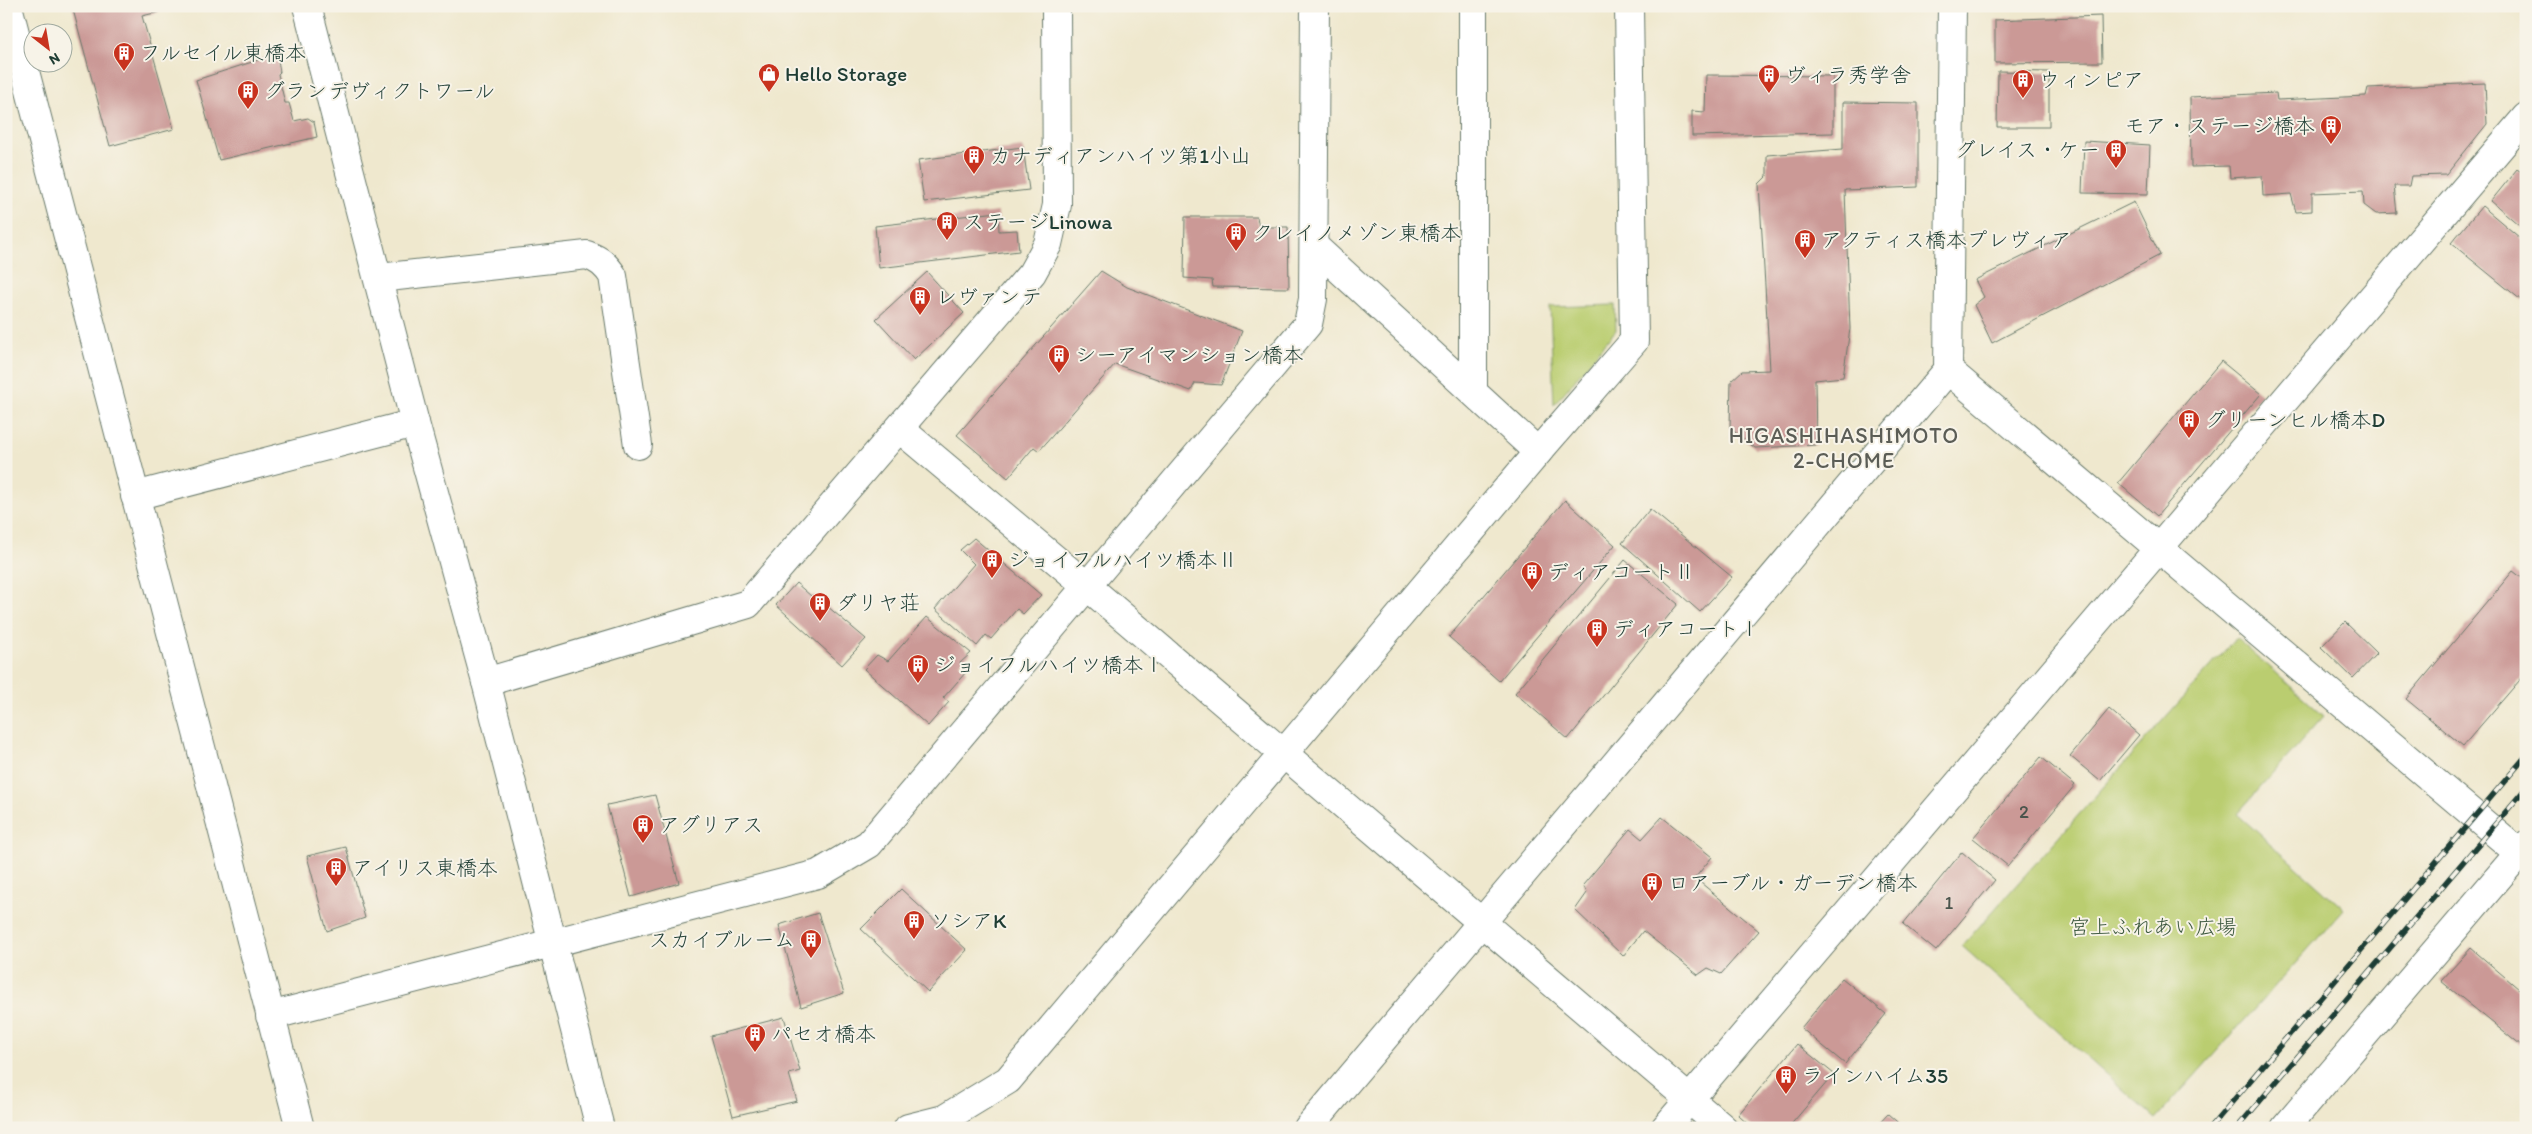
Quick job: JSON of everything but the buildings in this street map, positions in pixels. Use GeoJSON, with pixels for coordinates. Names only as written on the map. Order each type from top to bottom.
{"type":"FeatureCollection","features":[{"type":"Feature","properties":{"kind":"street"},"geometry":{"type":"LineString","coordinates":[[8,6],[300,1128]]}},
{"type":"Feature","properties":{"kind":"street"},"geometry":{"type":"LineString","coordinates":[[307,6],[415,422],[486,682],[551,944],[600,1128]]}},
{"type":"Feature","properties":{"kind":"street"},"geometry":{"type":"LineString","coordinates":[[486,682],[748,604],[1032,273],[1048,244],[1057,205],[1056,6]]}},
{"type":"Feature","properties":{"kind":"street"},"geometry":{"type":"LineString","coordinates":[[270,1016],[818,874],[869,844],[1308,324],[1313,298],[1315,6]]}},
{"type":"Feature","properties":{"kind":"street"},"geometry":{"type":"LineString","coordinates":[[1473,6],[1473,391]]}},
{"type":"Feature","properties":{"kind":"street"},"geometry":{"type":"LineString","coordinates":[[908,1128],[944,1119],[1008,1080],[1538,452],[1634,341],[1629,6]]}},
{"type":"Feature","properties":{"kind":"street"},"geometry":{"type":"LineString","coordinates":[[1308,1128],[1948,370],[1952,6]]}},
{"type":"Feature","properties":{"kind":"street"},"geometry":{"type":"LineString","coordinates":[[1665,1128],[2526,117]]}},
{"type":"Feature","properties":{"kind":"street"},"geometry":{"type":"LineString","coordinates":[[1314,246],[1538,452]]}},
{"type":"Feature","properties":{"kind":"street"},"geometry":{"type":"LineString","coordinates":[[379,278],[587,255],[598,259],[607,266],[613,276],[638,445]]}},
{"type":"Feature","properties":{"kind":"street"},"geometry":{"type":"LineString","coordinates":[[1948,370],[2160,549],[2522,849],[2285,1128]]}},
{"type":"Feature","properties":{"kind":"street"},"geometry":{"type":"LineString","coordinates":[[135,496],[415,422]]}},
{"type":"Feature","properties":{"kind":"street"},"geometry":{"type":"LineString","coordinates":[[900,429],[1284,753],[1723,1128]]}},
{"type":"Feature","properties":{"kind":"green space"},"geometry":{"type":"Polygon","coordinates":[[[1615,305],[1616,330],[1554,405],[1550,307],[1615,305]]]}},
{"type":"Feature","properties":{"kind":"green space","name":"宮上ふれあい広場"},"geometry":{"type":"Polygon","coordinates":[[[2236,638],[2324,716],[2237,814],[2344,909],[2156,1119],[1962,946],[2236,638]]]}},
{"type":"Feature","properties":{"kind":"railway"},"geometry":{"type":"LineString","coordinates":[[2210,1128],[2526,756]]}},
{"type":"Feature","properties":{"kind":"railway"},"geometry":{"type":"LineString","coordinates":[[2237,1128],[2526,788]]}},
{"type":"Feature","properties":{"kind":"place","name":"フルセイル東橋本"},"geometry":{"type":"Point","coordinates":[124,72]}},
{"type":"Feature","properties":{"kind":"place","name":"Hello Storage"},"geometry":{"type":"Point","coordinates":[769,93]}},
{"type":"Feature","properties":{"kind":"place","name":"ヴィラ秀学舎"},"geometry":{"type":"Point","coordinates":[1769,94]}},
{"type":"Feature","properties":{"kind":"place","name":"ウィンピア"},"geometry":{"type":"Point","coordinates":[2023,99]}},
{"type":"Feature","properties":{"kind":"place","name":"グランデヴィクトワール"},"geometry":{"type":"Point","coordinates":[248,110]}},
{"type":"Feature","properties":{"kind":"place","name":"モア・ステージ橋本"},"geometry":{"type":"Point","coordinates":[2331,145]}},
{"type":"Feature","properties":{"kind":"place","name":"グレイス・ケー"},"geometry":{"type":"Point","coordinates":[2116,169]}},
{"type":"Feature","properties":{"kind":"place","name":"カナディアンハイツ第1小山"},"geometry":{"type":"Point","coordinates":[974,175]}},
{"type":"Feature","properties":{"kind":"place","name":"ステージLinowa"},"geometry":{"type":"Point","coordinates":[947,241]}},
{"type":"Feature","properties":{"kind":"place","name":"クレイノメゾン東橋本"},"geometry":{"type":"Point","coordinates":[1236,252]}},
{"type":"Feature","properties":{"kind":"place","name":"アクティス橋本プレヴィア"},"geometry":{"type":"Point","coordinates":[1805,259]}},
{"type":"Feature","properties":{"kind":"place","name":"レヴァンテ"},"geometry":{"type":"Point","coordinates":[920,316]}},
{"type":"Feature","properties":{"kind":"place","name":"シーアイマンション橋本"},"geometry":{"type":"Point","coordinates":[1059,374]}},
{"type":"Feature","properties":{"kind":"place","name":"グリーンヒル橋本D"},"geometry":{"type":"Point","coordinates":[2189,439]}},
{"type":"Feature","properties":{"kind":"place","name":"ジョイフルハイツ橋本Ⅱ"},"geometry":{"type":"Point","coordinates":[992,579]}},
{"type":"Feature","properties":{"kind":"place","name":"ディアコートⅡ"},"geometry":{"type":"Point","coordinates":[1532,591]}},
{"type":"Feature","properties":{"kind":"place","name":"ダリヤ荘"},"geometry":{"type":"Point","coordinates":[820,622]}},
{"type":"Feature","properties":{"kind":"place","name":"ディアコートⅠ"},"geometry":{"type":"Point","coordinates":[1597,648]}},
{"type":"Feature","properties":{"kind":"place","name":"ジョイフルハイツ橋本Ⅰ"},"geometry":{"type":"Point","coordinates":[918,684]}},
{"type":"Feature","properties":{"kind":"place","name":"アグリアス"},"geometry":{"type":"Point","coordinates":[643,844]}},
{"type":"Feature","properties":{"kind":"place","name":"アイリス東橋本"},"geometry":{"type":"Point","coordinates":[336,887]}},
{"type":"Feature","properties":{"kind":"place","name":"ロアーブル・ガーデン橋本"},"geometry":{"type":"Point","coordinates":[1652,902]}},
{"type":"Feature","properties":{"kind":"place","name":"ソシアK"},"geometry":{"type":"Point","coordinates":[914,940]}},
{"type":"Feature","properties":{"kind":"place","name":"スカイブルーム"},"geometry":{"type":"Point","coordinates":[811,959]}},
{"type":"Feature","properties":{"kind":"place","name":"パセオ橋本"},"geometry":{"type":"Point","coordinates":[755,1053]}},
{"type":"Feature","properties":{"kind":"place","name":"ラインハイム35"},"geometry":{"type":"Point","coordinates":[1786,1095]}},
{"type":"Feature","properties":{"kind":"district","name":"HIGASHIHASHIMOTO 2-CHOME"},"geometry":{"type":"Point","coordinates":[1844,448]}}]}
